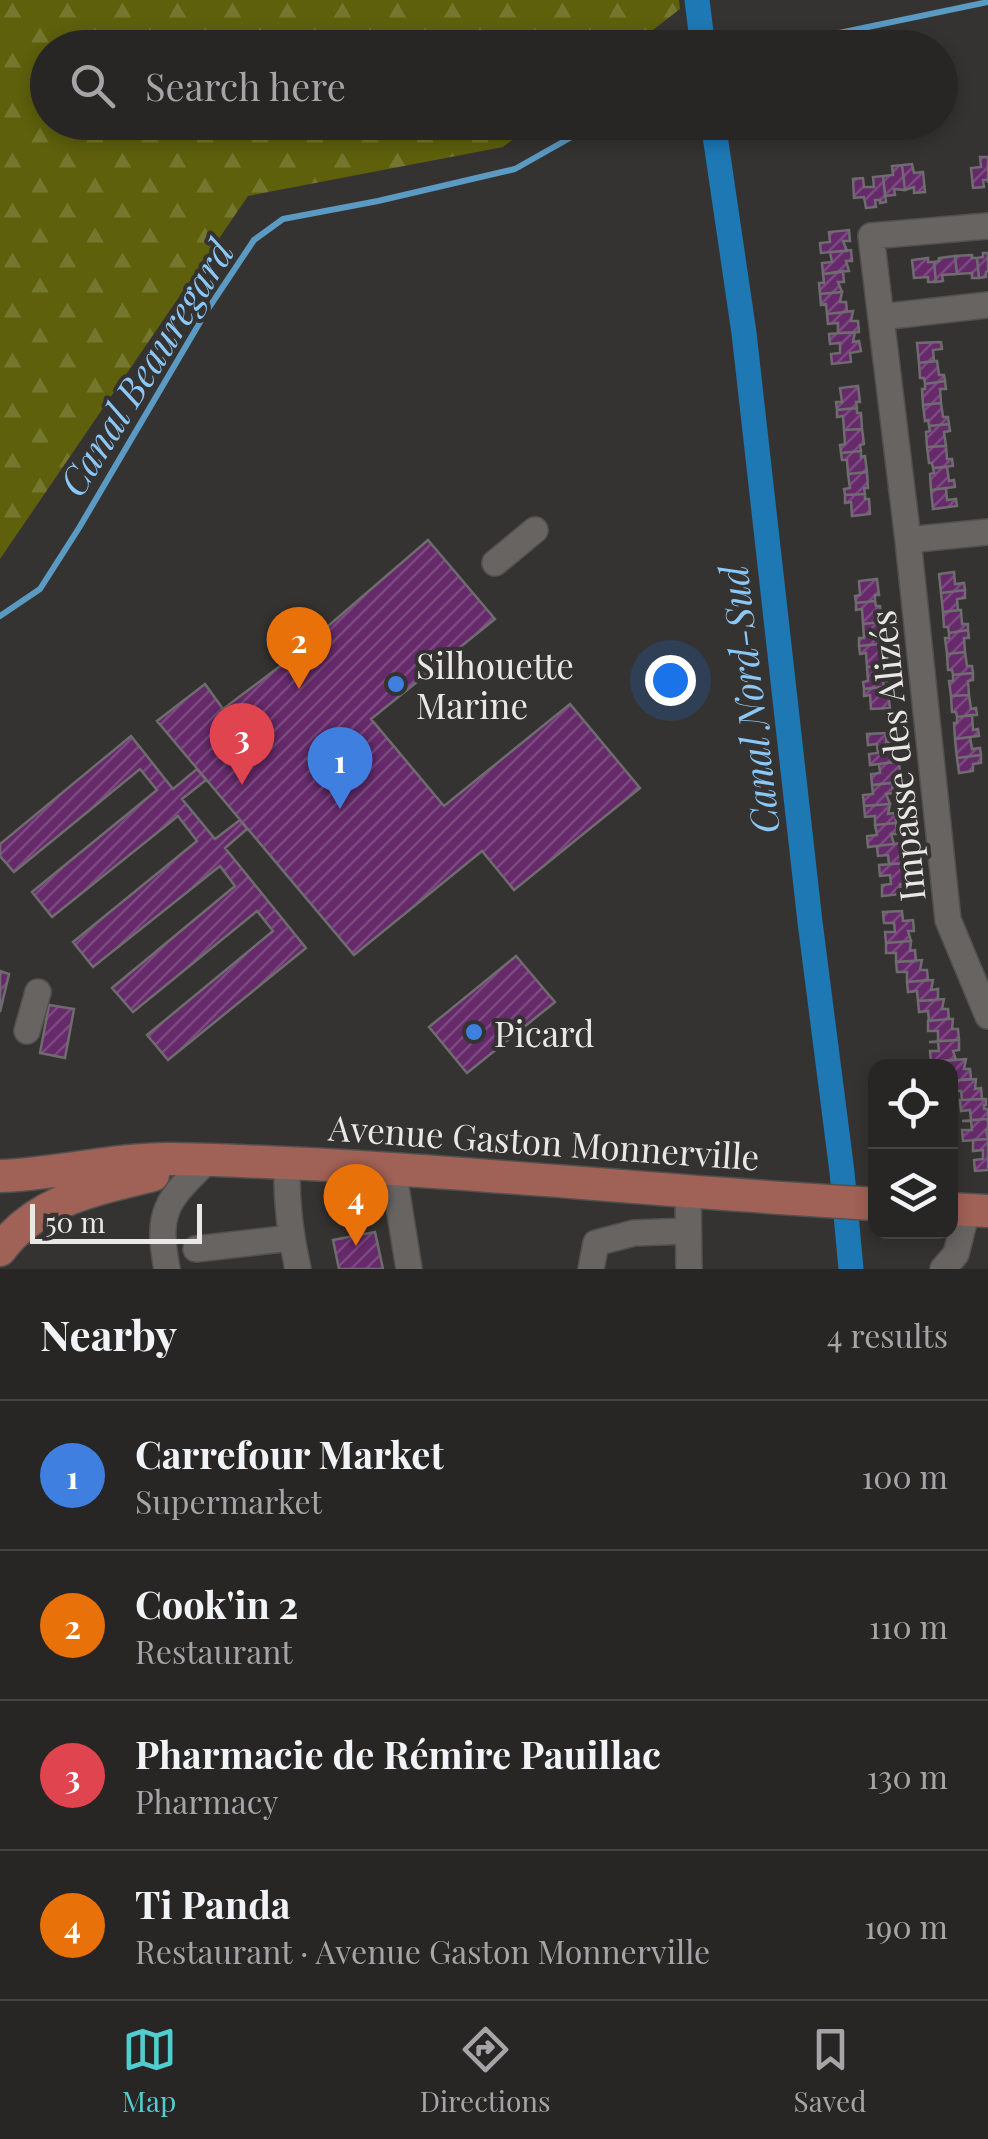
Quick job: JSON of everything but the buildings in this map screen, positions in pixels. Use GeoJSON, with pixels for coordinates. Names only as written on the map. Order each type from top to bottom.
{"type":"FeatureCollection","features":[{"type":"Feature","properties":{"kind":"main road","name":"Avenue Gaston Monnerville"},"geometry":{"type":"LineString","coordinates":[[0,1176],[136,1160],[287,1162],[868,1204]]}},
{"type":"Feature","properties":{"kind":"main road","name":"Avenue Gaston Monnerville"},"geometry":{"type":"LineString","coordinates":[[0,1250],[18,1228],[46,1209],[80,1195],[206,1162]]}},
{"type":"Feature","properties":{"kind":"street","name":"Impasse des Alizés"},"geometry":{"type":"LineString","coordinates":[[988,226],[871,236],[948,920],[988,1016]]}},
{"type":"Feature","properties":{"kind":"street"},"geometry":{"type":"LineString","coordinates":[[881,317],[988,305]]}},
{"type":"Feature","properties":{"kind":"street"},"geometry":{"type":"LineString","coordinates":[[495,564],[535,530]]}},
{"type":"Feature","properties":{"kind":"street"},"geometry":{"type":"LineString","coordinates":[[908,540],[988,532]]}},
{"type":"Feature","properties":{"kind":"street"},"geometry":{"type":"LineString","coordinates":[[27,1031],[38,992]]}},
{"type":"Feature","properties":{"kind":"street"},"geometry":{"type":"LineString","coordinates":[[167,1269],[162,1243],[169,1201],[206,1162]]}},
{"type":"Feature","properties":{"kind":"street"},"geometry":{"type":"LineString","coordinates":[[287,1162],[291,1238],[298,1269]]}},
{"type":"Feature","properties":{"kind":"street"},"geometry":{"type":"LineString","coordinates":[[393,1169],[409,1269]]}},
{"type":"Feature","properties":{"kind":"street"},"geometry":{"type":"LineString","coordinates":[[688,1192],[689,1269]]}},
{"type":"Feature","properties":{"kind":"street"},"geometry":{"type":"LineString","coordinates":[[943,1269],[956,1254],[969,1210]]}},
{"type":"Feature","properties":{"kind":"street"},"geometry":{"type":"LineString","coordinates":[[591,1269],[596,1243],[634,1233],[688,1231]]}},
{"type":"Feature","properties":{"kind":"street"},"geometry":{"type":"LineString","coordinates":[[196,1249],[291,1238]]}},
{"type":"Feature","properties":{"kind":"green space"},"geometry":{"type":"Polygon","coordinates":[[[0,0],[679,0],[680,9],[653,30],[30,30],[30,140],[512,140],[503,147],[248,196],[0,559],[0,0]]]}},
{"type":"Feature","properties":{"kind":"waterway","name":"Canal Nord-Sud"},"geometry":{"type":"LineString","coordinates":[[697,0],[701,30]]}},
{"type":"Feature","properties":{"kind":"waterway","name":"Canal Beauregard"},"geometry":{"type":"LineString","coordinates":[[853,30],[988,2]]}},
{"type":"Feature","properties":{"kind":"waterway","name":"Canal Beauregard"},"geometry":{"type":"LineString","coordinates":[[0,616],[40,589],[206,312],[254,240],[283,219],[515,169],[566,140]]}},
{"type":"Feature","properties":{"kind":"waterway","name":"Canal Nord-Sud"},"geometry":{"type":"LineString","coordinates":[[716,140],[744,333],[851,1269]]}},
{"type":"Feature","properties":{"kind":"place","name":"Silhouette Marine"},"geometry":{"type":"Point","coordinates":[396,684]}},
{"type":"Feature","properties":{"kind":"place","name":"Cook'in 2"},"geometry":{"type":"Point","coordinates":[299,689]}},
{"type":"Feature","properties":{"kind":"place","name":"Pharmacie de Rémire Pauillac"},"geometry":{"type":"Point","coordinates":[242,785]}},
{"type":"Feature","properties":{"kind":"place","name":"Carrefour Market"},"geometry":{"type":"Point","coordinates":[340,809]}},
{"type":"Feature","properties":{"kind":"place","name":"Picard"},"geometry":{"type":"Point","coordinates":[474,1032]}},
{"type":"Feature","properties":{"kind":"place","name":"Ti Panda"},"geometry":{"type":"Point","coordinates":[356,1246]}}]}
